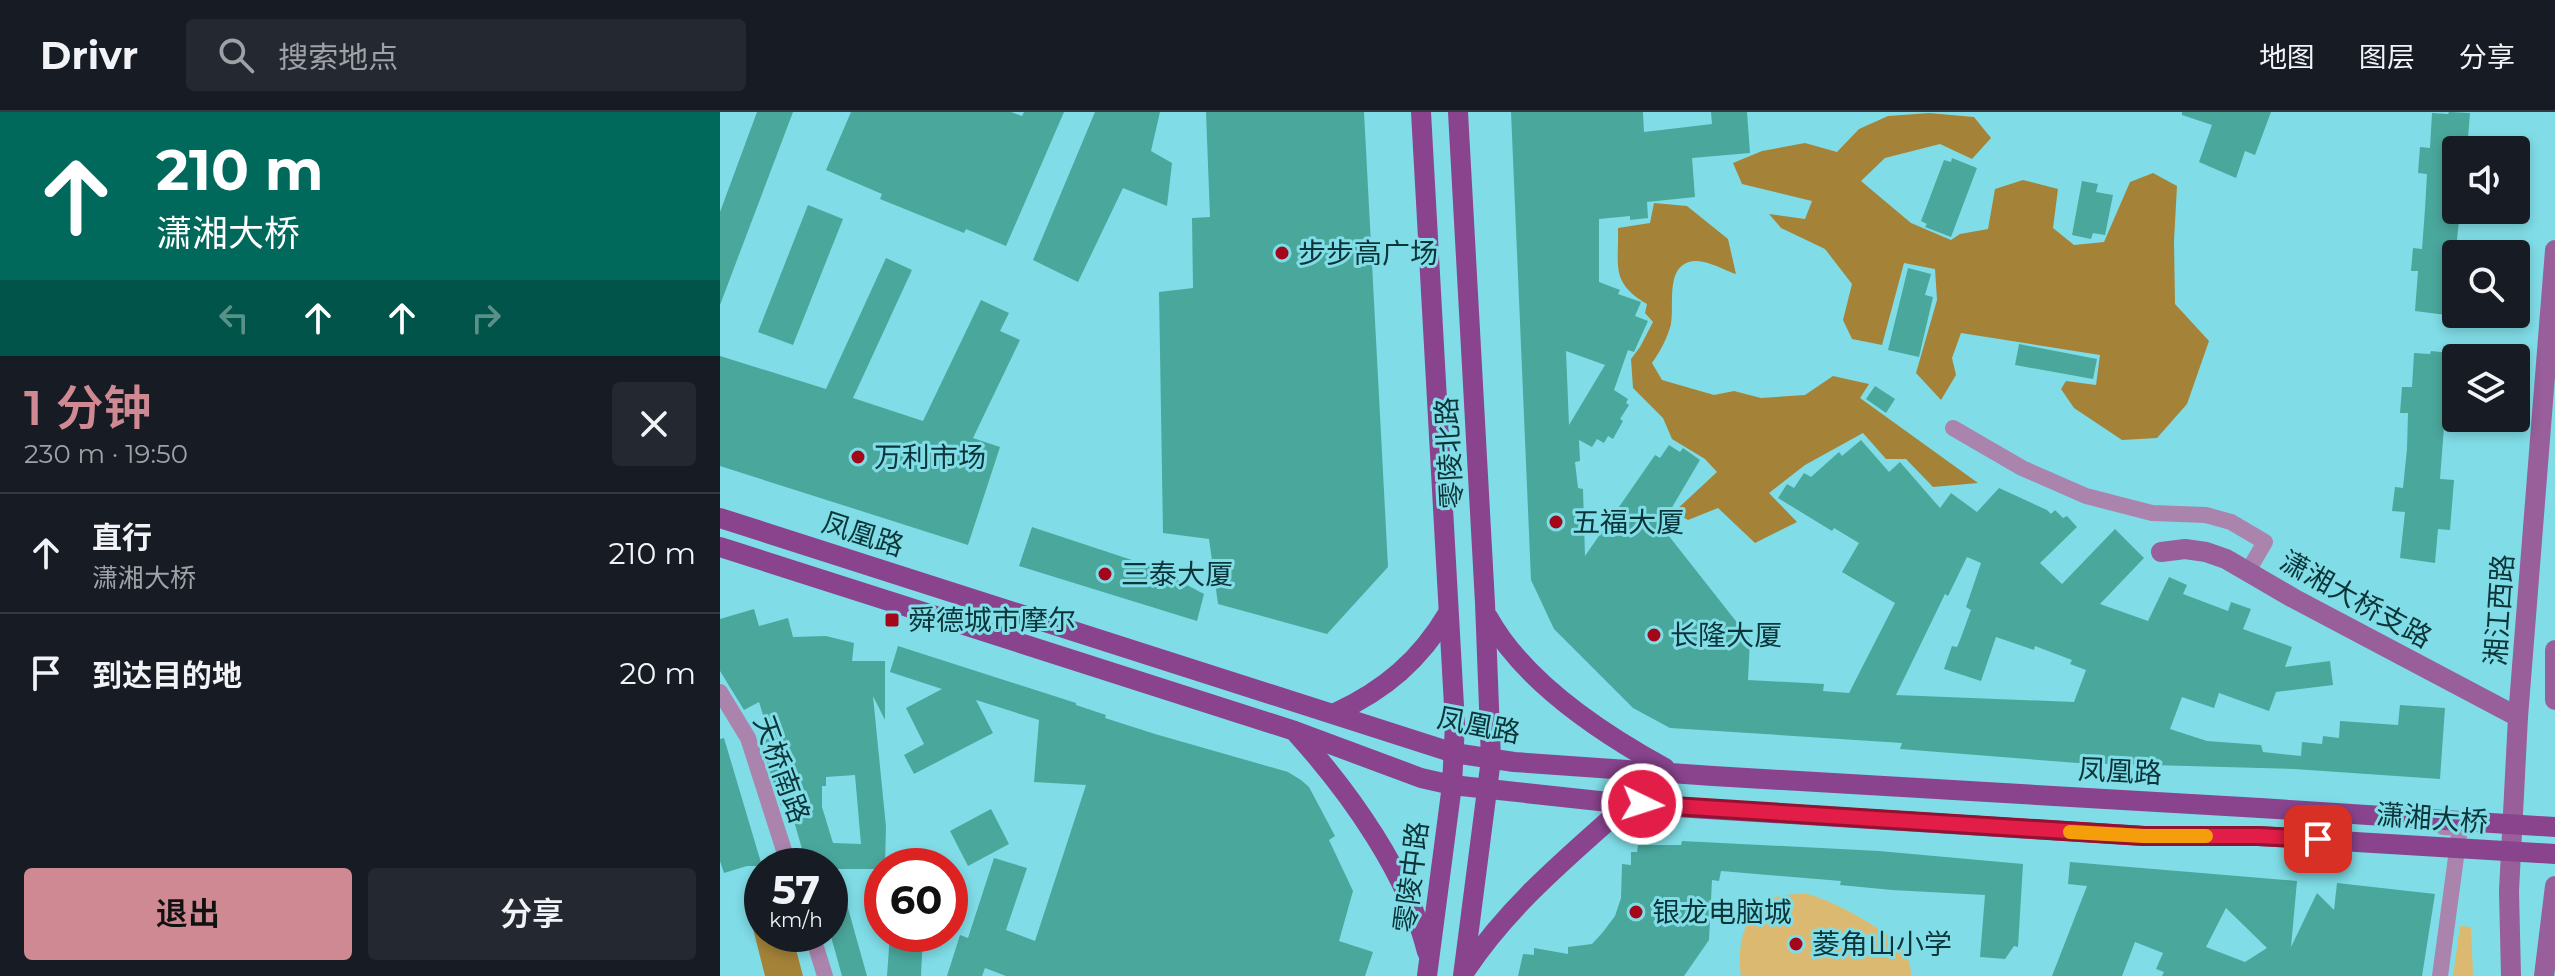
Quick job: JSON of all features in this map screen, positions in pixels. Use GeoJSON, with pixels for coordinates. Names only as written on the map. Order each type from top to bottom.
{"type":"FeatureCollection","features":[{"type":"Feature","properties":{"kind":"main road","name":"零陵北路"},"geometry":{"type":"LineString","coordinates":[[1421,112],[1455,724],[1452,785]]}},
{"type":"Feature","properties":{"kind":"main road","name":"零陵北路"},"geometry":{"type":"LineString","coordinates":[[1458,112],[1486,613],[1491,759],[1489,791]]}},
{"type":"Feature","properties":{"kind":"main road","name":"湘江西路"},"geometry":{"type":"LineString","coordinates":[[2511,976],[2509,891],[2518,717],[2555,250]]}},
{"type":"Feature","properties":{"kind":"main road","name":"凤凰路"},"geometry":{"type":"LineString","coordinates":[[720,518],[1454,753],[1491,759],[1672,772],[2260,808]]}},
{"type":"Feature","properties":{"kind":"main road","name":"凤凰路"},"geometry":{"type":"LineString","coordinates":[[720,547],[1295,731],[1421,778],[1452,785],[1627,804],[2144,836],[2258,836]]}},
{"type":"Feature","properties":{"kind":"main road","name":"潇湘大桥支路"},"geometry":{"type":"LineString","coordinates":[[2161,552],[2185,549],[2206,552],[2248,571],[2518,717]]}},
{"type":"Feature","properties":{"kind":"main road"},"geometry":{"type":"LineString","coordinates":[[1335,713],[1357,703],[1399,675],[1434,637],[1448,613]]}},
{"type":"Feature","properties":{"kind":"main road"},"geometry":{"type":"LineString","coordinates":[[1486,613],[1512,654],[1529,671],[1619,741],[1672,772]]}},
{"type":"Feature","properties":{"kind":"main road","name":"湘江西路"},"geometry":{"type":"LineString","coordinates":[[2555,650],[2555,700]]}},
{"type":"Feature","properties":{"kind":"main road"},"geometry":{"type":"LineString","coordinates":[[1295,731],[1336,780],[1388,861],[1414,911],[1428,969]]}},
{"type":"Feature","properties":{"kind":"main road","name":"零陵中路"},"geometry":{"type":"LineString","coordinates":[[1428,969],[1452,785]]}},
{"type":"Feature","properties":{"kind":"main road"},"geometry":{"type":"LineString","coordinates":[[1463,975],[1489,791]]}},
{"type":"Feature","properties":{"kind":"main road"},"geometry":{"type":"LineString","coordinates":[[1463,975],[1494,929],[1513,909],[1627,804]]}},
{"type":"Feature","properties":{"kind":"main road","name":"潇湘大桥"},"geometry":{"type":"LineString","coordinates":[[2260,808],[2555,827]]}},
{"type":"Feature","properties":{"kind":"main road","name":"潇湘大桥"},"geometry":{"type":"LineString","coordinates":[[2258,836],[2555,854]]}},
{"type":"Feature","properties":{"kind":"main road"},"geometry":{"type":"LineString","coordinates":[[2544,976],[2555,886]]}},
{"type":"Feature","properties":{"kind":"street"},"geometry":{"type":"LineString","coordinates":[[1953,428],[2022,468],[2086,496],[2152,513],[2206,515],[2231,522],[2265,542],[2248,571]]}},
{"type":"Feature","properties":{"kind":"street","name":"天桥南路"},"geometry":{"type":"LineString","coordinates":[[720,692],[748,738],[783,848]]}},
{"type":"Feature","properties":{"kind":"street"},"geometry":{"type":"LineString","coordinates":[[2371,824],[2460,828],[2440,976]]}},
{"type":"Feature","properties":{"kind":"street"},"geometry":{"type":"LineString","coordinates":[[818,952],[825,976]]}},
{"type":"Feature","properties":{"kind":"shaded area"},"geometry":{"type":"Polygon","coordinates":[[[1929,113],[1974,117],[1991,138],[1972,159],[1940,144],[1885,158],[1861,181],[1911,223],[1951,240],[1960,234],[1988,229],[1995,189],[2023,180],[2058,189],[2053,228],[2074,245],[2104,242],[2130,182],[2153,173],[2177,186],[2175,304],[2209,341],[2187,404],[2157,438],[2122,440],[2074,408],[2061,389],[2066,381],[2096,385],[2100,355],[1961,333],[1952,358],[1956,375],[1941,400],[1916,373],[1937,300],[1935,269],[1904,263],[1882,345],[1852,339],[1843,320],[1852,284],[1825,249],[1781,228],[1769,214],[1805,219],[1812,201],[1742,184],[1733,163],[1762,151],[1805,143],[1837,152],[1859,129],[1888,116],[1929,113]]]}},
{"type":"Feature","properties":{"kind":"shaded area"},"geometry":{"type":"Polygon","coordinates":[[[1654,203],[1687,206],[1728,239],[1736,274],[1700,261],[1685,264],[1679,269],[1673,286],[1671,324],[1652,363],[1662,380],[1714,395],[1734,391],[1761,398],[1805,395],[1833,376],[1869,384],[1860,398],[1978,483],[1933,487],[1906,459],[1886,459],[1863,433],[1805,465],[1769,493],[1797,522],[1755,543],[1718,508],[1688,520],[1674,512],[1717,472],[1705,459],[1672,439],[1663,418],[1633,388],[1631,359],[1653,322],[1645,313],[1647,304],[1622,281],[1618,263],[1618,228],[1650,223],[1654,203]]]}},
{"type":"Feature","properties":{"kind":"shaded area"},"geometry":{"type":"Polygon","coordinates":[[[1807,894],[1857,916],[1883,932],[1906,954],[1911,976],[1741,976],[1741,944],[1752,915],[1773,898],[1807,894]]]}},
{"type":"Feature","properties":{"kind":"shaded area"},"geometry":{"type":"Polygon","coordinates":[[[2460,926],[2471,927],[2473,976],[2453,976],[2460,926]]]}},
{"type":"Feature","properties":{"kind":"shaded area"},"geometry":{"type":"Polygon","coordinates":[[[759,952],[797,952],[803,976],[765,976],[759,952]]]}},
{"type":"Feature","properties":{"kind":"building"},"geometry":{"type":"Polygon","coordinates":[[[757,112],[793,112],[720,305],[720,212],[757,112]]]}},
{"type":"Feature","properties":{"kind":"building"},"geometry":{"type":"Polygon","coordinates":[[[851,112],[1011,112],[1022,116],[1024,112],[1064,112],[1006,246],[966,229],[964,233],[880,199],[882,194],[826,170],[851,112]]]}},
{"type":"Feature","properties":{"kind":"building"},"geometry":{"type":"Polygon","coordinates":[[[1095,112],[1160,112],[1151,151],[1172,163],[1167,206],[1123,188],[1078,282],[1033,260],[1095,112]]]}},
{"type":"Feature","properties":{"kind":"building"},"geometry":{"type":"Polygon","coordinates":[[[1206,112],[1364,112],[1388,567],[1327,634],[1218,604],[1209,539],[1163,533],[1159,292],[1193,288],[1192,218],[1210,217],[1206,112]]]}},
{"type":"Feature","properties":{"kind":"building"},"geometry":{"type":"Polygon","coordinates":[[[1511,112],[1643,112],[1644,132],[1712,124],[1711,112],[1747,112],[1750,153],[1692,158],[1695,197],[1647,202],[1648,218],[1599,219],[1599,282],[1620,290],[1618,294],[1641,302],[1635,316],[1648,321],[1634,352],[1628,350],[1614,390],[1628,399],[1626,403],[1629,405],[1613,439],[1608,436],[1604,443],[1597,439],[1592,447],[1579,440],[1580,461],[1575,462],[1578,488],[1583,489],[1585,556],[1655,455],[1660,458],[1669,445],[1680,452],[1683,448],[1700,460],[1661,526],[1750,639],[1748,680],[1824,684],[1823,691],[1849,693],[1895,603],[1842,572],[1859,543],[1834,528],[1832,531],[1778,498],[1787,484],[1794,488],[1804,473],[1811,477],[1839,452],[1842,456],[1861,440],[1889,472],[1900,462],[1940,508],[1951,493],[1977,512],[1999,488],[2051,514],[2055,510],[2063,518],[2067,516],[2077,527],[2040,563],[2062,584],[2115,529],[2144,558],[2100,604],[2148,621],[2169,577],[2187,585],[2183,594],[2228,611],[2231,602],[2251,609],[2243,629],[2292,647],[2285,667],[2330,661],[2333,685],[2276,692],[2269,711],[2219,693],[2214,708],[2182,697],[2170,729],[2207,741],[2261,745],[2263,752],[2301,756],[2302,742],[2322,744],[2323,736],[2339,738],[2340,721],[2398,725],[2400,705],[2445,708],[2440,779],[2294,769],[2078,763],[1900,749],[1902,743],[1670,728],[1633,708],[1554,629],[1531,580],[1511,112]],[[1566,351],[1569,425],[1605,365],[1566,351]],[[1967,557],[1948,596],[1945,594],[1896,695],[2074,702],[2086,670],[2070,664],[2072,660],[2035,646],[2034,650],[1996,637],[1981,681],[1944,669],[1952,646],[1957,647],[1971,610],[1966,607],[1981,563],[1967,557]]]}},
{"type":"Feature","properties":{"kind":"building"},"geometry":{"type":"Polygon","coordinates":[[[2182,112],[2271,112],[2255,155],[2245,151],[2236,178],[2199,162],[2212,125],[2182,115],[2182,112]]]}},
{"type":"Feature","properties":{"kind":"building"},"geometry":{"type":"Polygon","coordinates":[[[2432,113],[2470,113],[2468,136],[2442,136],[2442,224],[2459,224],[2457,240],[2442,240],[2442,314],[2415,311],[2418,271],[2411,271],[2413,248],[2422,249],[2425,209],[2427,174],[2418,173],[2420,147],[2430,148],[2432,113]]]}},
{"type":"Feature","properties":{"kind":"building"},"geometry":{"type":"Polygon","coordinates":[[[1952,158],[1977,168],[1951,237],[1925,227],[1927,224],[1921,221],[1944,160],[1951,162],[1952,158]]]}},
{"type":"Feature","properties":{"kind":"building"},"geometry":{"type":"Polygon","coordinates":[[[2082,181],[2098,184],[2096,192],[2113,195],[2105,235],[2093,233],[2091,239],[2072,235],[2082,181]]]}},
{"type":"Feature","properties":{"kind":"building"},"geometry":{"type":"Polygon","coordinates":[[[808,205],[843,219],[793,345],[758,332],[808,205]]]}},
{"type":"Feature","properties":{"kind":"building","name":"万利市场"},"geometry":{"type":"Polygon","coordinates":[[[886,258],[912,270],[853,398],[923,421],[981,300],[1009,313],[1000,331],[1020,340],[973,438],[1000,447],[968,545],[720,466],[720,356],[826,389],[886,258]]]}},
{"type":"Feature","properties":{"kind":"building"},"geometry":{"type":"Polygon","coordinates":[[[1908,268],[1931,274],[1925,295],[1933,297],[1919,357],[1888,350],[1908,268]]]}},
{"type":"Feature","properties":{"kind":"building"},"geometry":{"type":"Polygon","coordinates":[[[2019,344],[2097,359],[2093,379],[2015,365],[2019,344]]]}},
{"type":"Feature","properties":{"kind":"building"},"geometry":{"type":"Polygon","coordinates":[[[2431,351],[2442,352],[2444,432],[2440,479],[2454,480],[2450,530],[2438,529],[2435,563],[2400,558],[2405,512],[2392,511],[2395,487],[2403,488],[2407,449],[2408,413],[2400,413],[2402,387],[2412,387],[2414,353],[2430,354],[2431,351]]]}},
{"type":"Feature","properties":{"kind":"building"},"geometry":{"type":"Polygon","coordinates":[[[1875,386],[1895,399],[1886,413],[1866,399],[1875,386]]]}},
{"type":"Feature","properties":{"kind":"building","name":"三泰大厦"},"geometry":{"type":"Polygon","coordinates":[[[1032,527],[1153,567],[1204,594],[1197,621],[1019,566],[1032,527]]]}},
{"type":"Feature","properties":{"kind":"building"},"geometry":{"type":"Polygon","coordinates":[[[754,609],[759,626],[788,618],[793,637],[826,636],[854,643],[852,661],[885,661],[885,720],[873,696],[885,848],[864,848],[864,869],[848,869],[848,848],[802,848],[789,804],[781,806],[760,741],[770,738],[759,702],[744,710],[720,671],[720,619],[754,609]],[[855,775],[826,777],[826,786],[822,786],[822,807],[833,843],[861,844],[855,775]]]}},
{"type":"Feature","properties":{"kind":"building"},"geometry":{"type":"Polygon","coordinates":[[[898,646],[1076,703],[1106,715],[1105,718],[1288,772],[1301,780],[1309,787],[1335,836],[1329,840],[1353,891],[1339,941],[1373,952],[1365,976],[1006,976],[985,968],[982,976],[947,976],[955,952],[968,952],[968,938],[994,858],[1027,868],[1006,930],[1035,941],[1086,785],[1034,782],[1039,720],[976,700],[993,733],[914,774],[904,755],[924,744],[906,708],[942,689],[890,672],[898,646]]]}},
{"type":"Feature","properties":{"kind":"building"},"geometry":{"type":"Polygon","coordinates":[[[724,738],[757,848],[744,848],[744,867],[724,873],[720,861],[720,739],[724,738]]]}},
{"type":"Feature","properties":{"kind":"building"},"geometry":{"type":"Polygon","coordinates":[[[991,809],[1009,844],[968,866],[968,848],[959,848],[950,831],[991,809]]]}},
{"type":"Feature","properties":{"kind":"building"},"geometry":{"type":"Polygon","coordinates":[[[1682,841],[1879,851],[2023,864],[2018,947],[2014,946],[2005,959],[1980,957],[1985,895],[1892,890],[1840,885],[1841,881],[1721,871],[1719,881],[1712,880],[1709,940],[1684,976],[1518,976],[1523,954],[1534,955],[1534,948],[1568,954],[1568,947],[1592,944],[1603,932],[1615,916],[1621,898],[1622,864],[1631,865],[1631,852],[1637,852],[1638,845],[1681,845],[1682,841]]]}},
{"type":"Feature","properties":{"kind":"building"},"geometry":{"type":"Polygon","coordinates":[[[2070,862],[2297,881],[2291,947],[2317,893],[2334,910],[2337,883],[2435,894],[2422,976],[2162,976],[2164,972],[2156,969],[2163,953],[2135,942],[2122,976],[2052,976],[2087,886],[2068,884],[2070,862]],[[2226,908],[2206,947],[2245,962],[2267,948],[2226,908]]]}},
{"type":"Feature","properties":{"kind":"building"},"geometry":{"type":"Polygon","coordinates":[[[848,908],[867,976],[842,976],[835,952],[848,952],[848,908]]]}},
{"type":"Feature","properties":{"kind":"building"},"geometry":{"type":"Polygon","coordinates":[[[889,952],[922,952],[921,976],[887,976],[889,952]]]}},
{"type":"Feature","properties":{"kind":"slow traffic"},"geometry":{"type":"LineString","coordinates":[[2070,832],[2206,836]]}},
{"type":"Feature","properties":{"kind":"place","name":"步步高广场"},"geometry":{"type":"Point","coordinates":[1282,253]}},
{"type":"Feature","properties":{"kind":"place","name":"万利市场"},"geometry":{"type":"Point","coordinates":[858,457]}},
{"type":"Feature","properties":{"kind":"place","name":"五福大厦"},"geometry":{"type":"Point","coordinates":[1556,522]}},
{"type":"Feature","properties":{"kind":"place","name":"三泰大厦"},"geometry":{"type":"Point","coordinates":[1105,574]}},
{"type":"Feature","properties":{"kind":"place","name":"舜德城市摩尔"},"geometry":{"type":"Point","coordinates":[892,620]}},
{"type":"Feature","properties":{"kind":"place","name":"长隆大厦"},"geometry":{"type":"Point","coordinates":[1654,635]}},
{"type":"Feature","properties":{"kind":"place","name":"银龙电脑城"},"geometry":{"type":"Point","coordinates":[1636,912]}},
{"type":"Feature","properties":{"kind":"place","name":"菱角山小学"},"geometry":{"type":"Point","coordinates":[1796,944]}},
{"type":"Feature","properties":{"kind":"route"},"geometry":{"type":"LineString","coordinates":[[1642,804],[2144,836],[2318,839]]}}]}
